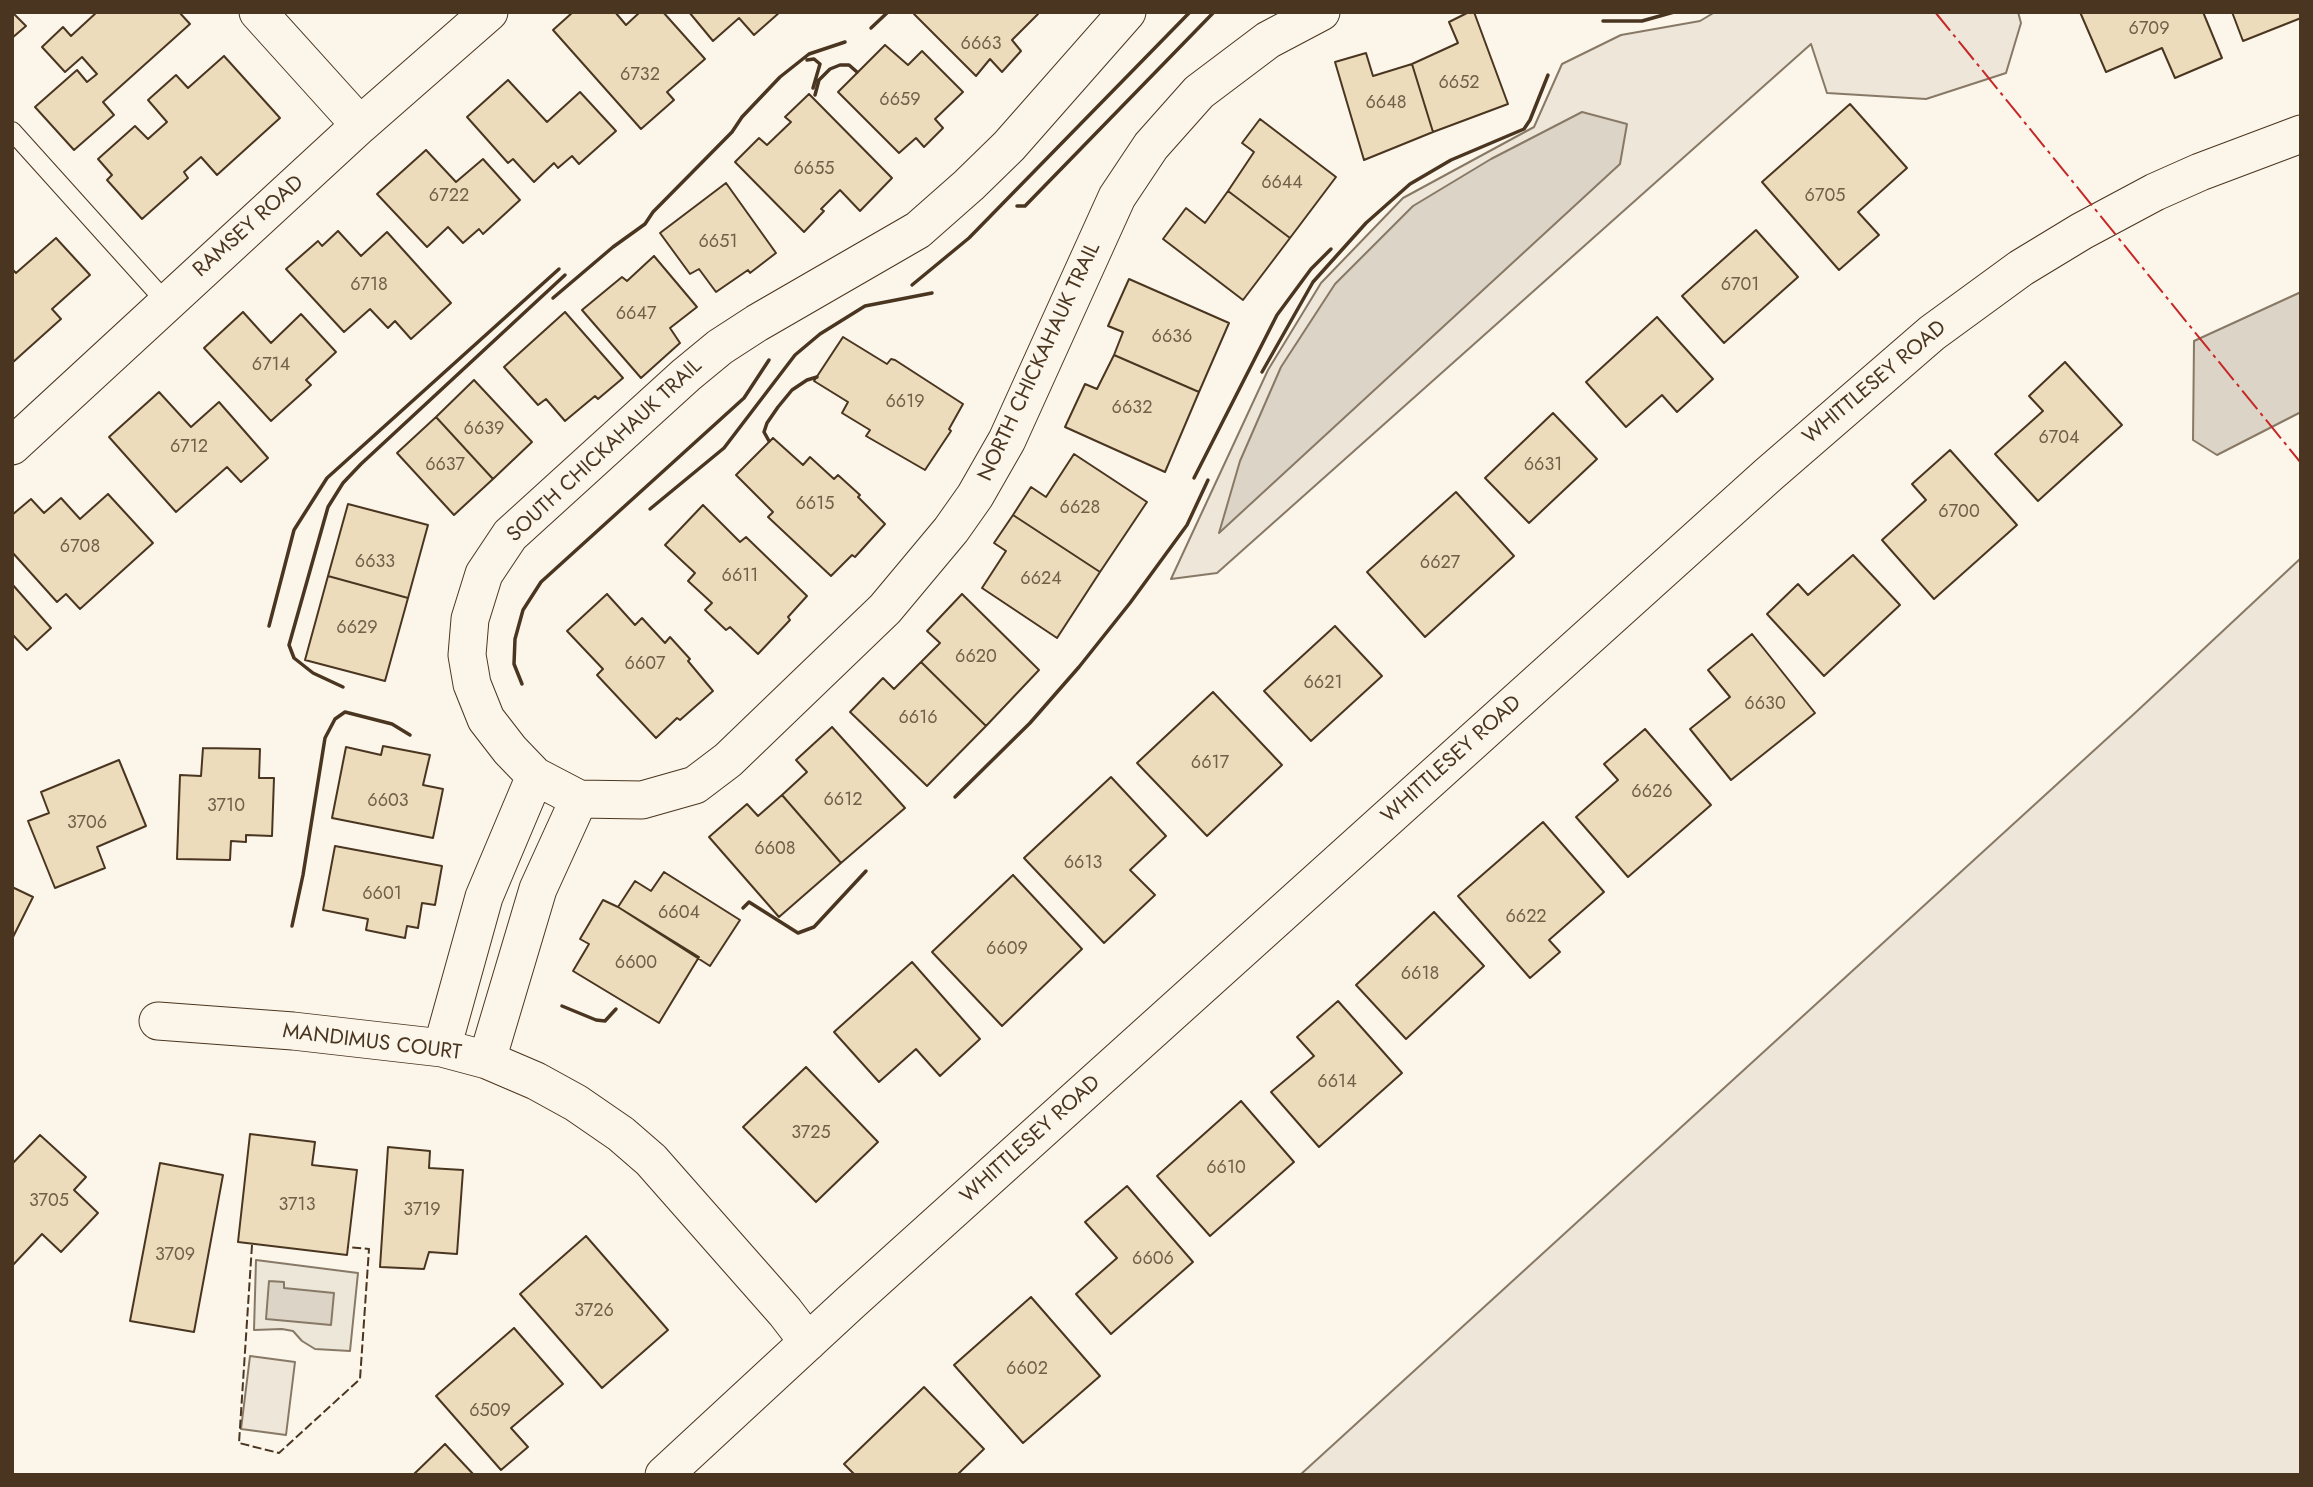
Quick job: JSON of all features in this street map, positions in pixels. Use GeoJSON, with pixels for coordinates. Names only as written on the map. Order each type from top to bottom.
{"type":"FeatureCollection","features":[{"type":"Feature","properties":{"kind":"street"},"geometry":{"type":"LineString","coordinates":[[258,12],[360,125]]}},
{"type":"Feature","properties":{"kind":"street","name":"RAMSEY ROAD"},"geometry":{"type":"LineString","coordinates":[[12,446],[360,125],[489,12]]}},
{"type":"Feature","properties":{"kind":"street","name":"SOUTH CHICKAHAUK TRAIL"},"geometry":{"type":"LineString","coordinates":[[535,776],[486,719],[472,684],[467,655],[470,619],[485,574],[510,535],[720,346],[918,230],[1009,146],[1127,12]]}},
{"type":"Feature","properties":{"kind":"street","name":"NORTH CHICKAHAUK TRAIL"},"geometry":{"type":"LineString","coordinates":[[535,776],[579,799],[642,800],[695,785],[728,760],[885,609],[951,530],[981,486],[1007,440],[1117,197],[1151,146],[1199,92],[1268,40],[1321,12]]}},
{"type":"Feature","properties":{"kind":"street","name":"WHITTLESEY ROAD"},"geometry":{"type":"LineString","coordinates":[[664,1475],[1777,467],[1932,333],[2021,268],[2082,231],[2155,192],[2200,172],[2301,134]]}},
{"type":"Feature","properties":{"kind":"street"},"geometry":{"type":"LineString","coordinates":[[442,1048],[484,897],[535,776]]}},
{"type":"Feature","properties":{"kind":"street"},"geometry":{"type":"LineString","coordinates":[[487,1060],[538,889],[579,799]]}},
{"type":"Feature","properties":{"kind":"street","name":"MANDIMUS COURT"},"geometry":{"type":"LineString","coordinates":[[158,1021],[293,1031],[442,1048],[487,1060],[536,1080],[621,1134],[651,1160],[785,1312],[808,1342]]}},
{"type":"Feature","properties":{"kind":"lane"},"geometry":{"type":"LineString","coordinates":[[12,131],[166,302]]}},
{"type":"Feature","properties":{"kind":"shaded area"},"geometry":{"type":"Polygon","coordinates":[[[1715,12],[2018,12],[2021,23],[2006,73],[1926,99],[1827,93],[1811,44],[1217,573],[1171,579],[1268,370],[1321,283],[1403,198],[1534,127],[1562,64],[1621,35],[1700,21],[1715,12]]]}},
{"type":"Feature","properties":{"kind":"shaded area"},"geometry":{"type":"Polygon","coordinates":[[[1582,112],[1627,124],[1620,164],[1219,533],[1240,461],[1281,367],[1335,284],[1413,206],[1491,159],[1582,112]]]}},
{"type":"Feature","properties":{"kind":"shaded area"},"geometry":{"type":"Polygon","coordinates":[[[2301,292],[2301,412],[2217,455],[2193,440],[2194,341],[2301,292]]]}},
{"type":"Feature","properties":{"kind":"shaded area"},"geometry":{"type":"Polygon","coordinates":[[[2301,558],[2301,1475],[1300,1475],[2135,713],[2301,558]]]}},
{"type":"Feature","properties":{"kind":"shaded area"},"geometry":{"type":"Polygon","coordinates":[[[256,1260],[358,1273],[350,1351],[315,1349],[293,1331],[254,1330],[256,1260]]]}},
{"type":"Feature","properties":{"kind":"shaded area"},"geometry":{"type":"Polygon","coordinates":[[[269,1281],[284,1282],[284,1288],[334,1293],[331,1325],[266,1319],[269,1281]]]}},
{"type":"Feature","properties":{"kind":"shaded area"},"geometry":{"type":"Polygon","coordinates":[[[250,1356],[295,1362],[286,1435],[241,1429],[250,1356]]]}},
{"type":"Feature","properties":{"kind":"building"},"geometry":{"type":"Polygon","coordinates":[[[12,12],[26,26],[12,38],[12,12]]]}},
{"type":"Feature","properties":{"kind":"building"},"geometry":{"type":"Polygon","coordinates":[[[97,12],[179,12],[190,24],[103,102],[114,115],[74,150],[35,107],[77,70],[87,82],[97,74],[82,57],[65,72],[42,47],[63,27],[71,36],[97,12]]]}},
{"type":"Feature","properties":{"kind":"building"},"geometry":{"type":"Polygon","coordinates":[[[573,12],[615,12],[626,25],[640,12],[663,12],[705,59],[667,92],[674,100],[641,129],[553,30],[573,12]]]}},
{"type":"Feature","properties":{"kind":"building"},"geometry":{"type":"Polygon","coordinates":[[[689,12],[780,12],[754,35],[739,18],[713,41],[689,12]]]}},
{"type":"Feature","properties":{"kind":"building"},"geometry":{"type":"Polygon","coordinates":[[[1474,12],[1508,104],[1433,132],[1412,64],[1458,43],[1449,22],[1474,12]]]}},
{"type":"Feature","properties":{"kind":"building"},"geometry":{"type":"Polygon","coordinates":[[[2080,12],[2203,12],[2222,58],[2175,78],[2162,48],[2106,72],[2080,12]]]}},
{"type":"Feature","properties":{"kind":"building"},"geometry":{"type":"Polygon","coordinates":[[[2232,12],[2301,12],[2301,18],[2243,41],[2232,12]]]}},
{"type":"Feature","properties":{"kind":"building"},"geometry":{"type":"Polygon","coordinates":[[[914,14],[1038,14],[1012,40],[1021,51],[1002,72],[990,59],[976,76],[914,14]]]}},
{"type":"Feature","properties":{"kind":"building"},"geometry":{"type":"Polygon","coordinates":[[[885,45],[908,65],[922,51],[963,92],[935,119],[943,128],[924,147],[916,138],[899,153],[838,92],[885,45]]]}},
{"type":"Feature","properties":{"kind":"building"},"geometry":{"type":"Polygon","coordinates":[[[1366,53],[1373,76],[1412,64],[1433,132],[1364,160],[1335,62],[1366,53]]]}},
{"type":"Feature","properties":{"kind":"building"},"geometry":{"type":"Polygon","coordinates":[[[224,56],[280,118],[217,175],[201,157],[184,172],[188,178],[142,219],[107,180],[112,175],[98,159],[135,126],[148,139],[167,122],[148,100],[176,75],[188,88],[224,56]]]}},
{"type":"Feature","properties":{"kind":"building"},"geometry":{"type":"Polygon","coordinates":[[[508,80],[547,122],[580,92],[616,131],[579,164],[572,156],[558,168],[554,163],[534,182],[513,159],[508,163],[467,117],[508,80]]]}},
{"type":"Feature","properties":{"kind":"building"},"geometry":{"type":"Polygon","coordinates":[[[809,94],[892,178],[860,211],[840,190],[804,232],[735,162],[759,138],[767,145],[791,122],[785,117],[809,94]]]}},
{"type":"Feature","properties":{"kind":"building"},"geometry":{"type":"Polygon","coordinates":[[[1850,104],[1907,168],[1858,212],[1879,235],[1839,270],[1762,182],[1850,104]]]}},
{"type":"Feature","properties":{"kind":"building"},"geometry":{"type":"Polygon","coordinates":[[[1260,119],[1336,177],[1290,238],[1228,191],[1254,152],[1242,143],[1260,119]]]}},
{"type":"Feature","properties":{"kind":"building"},"geometry":{"type":"Polygon","coordinates":[[[426,150],[456,182],[483,159],[520,200],[483,234],[479,229],[463,243],[448,227],[427,247],[377,194],[426,150]]]}},
{"type":"Feature","properties":{"kind":"building"},"geometry":{"type":"Polygon","coordinates":[[[726,183],[776,253],[750,273],[748,270],[716,292],[699,269],[690,274],[660,233],[726,183]]]}},
{"type":"Feature","properties":{"kind":"building"},"geometry":{"type":"Polygon","coordinates":[[[1228,191],[1290,238],[1243,300],[1163,239],[1186,208],[1205,223],[1228,191]]]}},
{"type":"Feature","properties":{"kind":"building"},"geometry":{"type":"Polygon","coordinates":[[[1756,230],[1798,277],[1724,343],[1682,296],[1756,230]]]}},
{"type":"Feature","properties":{"kind":"building"},"geometry":{"type":"Polygon","coordinates":[[[338,231],[361,256],[387,232],[451,303],[411,339],[395,321],[388,328],[370,309],[344,332],[286,269],[318,241],[322,246],[338,231]]]}},
{"type":"Feature","properties":{"kind":"building"},"geometry":{"type":"Polygon","coordinates":[[[56,238],[90,275],[52,309],[61,319],[12,363],[12,269],[16,273],[56,238]]]}},
{"type":"Feature","properties":{"kind":"building"},"geometry":{"type":"Polygon","coordinates":[[[654,256],[697,307],[670,328],[680,343],[641,378],[582,310],[622,277],[627,281],[654,256]]]}},
{"type":"Feature","properties":{"kind":"building"},"geometry":{"type":"Polygon","coordinates":[[[1129,279],[1229,323],[1199,392],[1114,355],[1123,332],[1108,326],[1129,279]]]}},
{"type":"Feature","properties":{"kind":"building"},"geometry":{"type":"Polygon","coordinates":[[[243,312],[271,343],[301,314],[336,352],[306,380],[311,385],[271,421],[204,348],[243,312]]]}},
{"type":"Feature","properties":{"kind":"building"},"geometry":{"type":"Polygon","coordinates":[[[565,312],[623,378],[598,399],[595,396],[565,421],[546,399],[538,405],[504,367],[565,312]]]}},
{"type":"Feature","properties":{"kind":"building"},"geometry":{"type":"Polygon","coordinates":[[[1657,317],[1713,379],[1677,412],[1662,395],[1626,427],[1586,382],[1657,317]]]}},
{"type":"Feature","properties":{"kind":"building"},"geometry":{"type":"Polygon","coordinates":[[[843,337],[887,364],[891,359],[895,360],[963,404],[949,429],[951,431],[925,470],[866,436],[870,430],[842,413],[848,402],[814,381],[843,337]]]}},
{"type":"Feature","properties":{"kind":"building"},"geometry":{"type":"Polygon","coordinates":[[[1114,355],[1199,392],[1165,472],[1065,427],[1085,384],[1097,389],[1114,355]]]}},
{"type":"Feature","properties":{"kind":"building"},"geometry":{"type":"Polygon","coordinates":[[[2065,362],[2122,425],[2038,501],[1995,454],[2043,411],[2029,396],[2065,362]]]}},
{"type":"Feature","properties":{"kind":"building"},"geometry":{"type":"Polygon","coordinates":[[[474,380],[532,442],[493,479],[436,417],[474,380]]]}},
{"type":"Feature","properties":{"kind":"building"},"geometry":{"type":"Polygon","coordinates":[[[159,392],[191,427],[219,402],[268,458],[241,482],[227,467],[176,512],[109,437],[159,392]]]}},
{"type":"Feature","properties":{"kind":"building"},"geometry":{"type":"Polygon","coordinates":[[[1553,413],[1597,459],[1529,523],[1485,478],[1553,413]]]}},
{"type":"Feature","properties":{"kind":"building"},"geometry":{"type":"Polygon","coordinates":[[[436,417],[493,479],[454,515],[397,453],[436,417]]]}},
{"type":"Feature","properties":{"kind":"building"},"geometry":{"type":"Polygon","coordinates":[[[773,438],[803,465],[810,457],[834,479],[838,475],[885,524],[855,557],[852,555],[831,576],[768,517],[773,512],[736,475],[773,438]]]}},
{"type":"Feature","properties":{"kind":"building"},"geometry":{"type":"Polygon","coordinates":[[[1950,450],[2017,525],[1934,599],[1882,540],[1926,500],[1912,484],[1950,450]]]}},
{"type":"Feature","properties":{"kind":"building"},"geometry":{"type":"Polygon","coordinates":[[[1074,454],[1147,502],[1100,572],[1013,515],[1031,487],[1046,497],[1074,454]]]}},
{"type":"Feature","properties":{"kind":"building"},"geometry":{"type":"Polygon","coordinates":[[[1456,492],[1514,556],[1425,637],[1367,572],[1456,492]]]}},
{"type":"Feature","properties":{"kind":"building"},"geometry":{"type":"Polygon","coordinates":[[[108,494],[153,543],[80,609],[66,594],[57,602],[12,552],[12,515],[31,499],[44,513],[61,498],[80,519],[108,494]]]}},
{"type":"Feature","properties":{"kind":"building"},"geometry":{"type":"Polygon","coordinates":[[[348,504],[428,525],[408,598],[328,576],[348,504]]]}},
{"type":"Feature","properties":{"kind":"building"},"geometry":{"type":"Polygon","coordinates":[[[703,505],[740,542],[746,537],[807,596],[788,617],[790,620],[758,654],[730,627],[726,630],[705,610],[712,603],[688,581],[695,573],[665,545],[703,505]]]}},
{"type":"Feature","properties":{"kind":"building"},"geometry":{"type":"Polygon","coordinates":[[[1013,515],[1100,572],[1057,638],[982,588],[1006,551],[994,543],[1013,515]]]}},
{"type":"Feature","properties":{"kind":"building"},"geometry":{"type":"Polygon","coordinates":[[[1853,555],[1900,605],[1824,676],[1767,614],[1798,584],[1808,595],[1853,555]]]}},
{"type":"Feature","properties":{"kind":"building"},"geometry":{"type":"Polygon","coordinates":[[[328,576],[408,598],[385,681],[305,660],[328,576]]]}},
{"type":"Feature","properties":{"kind":"building"},"geometry":{"type":"Polygon","coordinates":[[[12,584],[51,628],[27,650],[12,634],[12,584]]]}},
{"type":"Feature","properties":{"kind":"building"},"geometry":{"type":"Polygon","coordinates":[[[607,594],[635,625],[642,618],[665,643],[670,637],[713,691],[656,738],[597,675],[603,669],[567,631],[607,594]]]}},
{"type":"Feature","properties":{"kind":"building"},"geometry":{"type":"Polygon","coordinates":[[[962,594],[1039,670],[986,726],[921,662],[940,643],[927,631],[962,594]]]}},
{"type":"Feature","properties":{"kind":"building"},"geometry":{"type":"Polygon","coordinates":[[[1335,626],[1382,676],[1311,741],[1264,691],[1335,626]]]}},
{"type":"Feature","properties":{"kind":"building"},"geometry":{"type":"Polygon","coordinates":[[[1752,634],[1815,713],[1731,780],[1690,729],[1730,697],[1708,670],[1752,634]]]}},
{"type":"Feature","properties":{"kind":"building"},"geometry":{"type":"Polygon","coordinates":[[[921,662],[986,726],[927,786],[850,712],[883,678],[894,689],[921,662]]]}},
{"type":"Feature","properties":{"kind":"building"},"geometry":{"type":"Polygon","coordinates":[[[1213,692],[1282,765],[1207,836],[1137,763],[1213,692]]]}},
{"type":"Feature","properties":{"kind":"building"},"geometry":{"type":"Polygon","coordinates":[[[832,727],[905,808],[841,863],[782,795],[807,772],[796,760],[832,727]]]}},
{"type":"Feature","properties":{"kind":"building"},"geometry":{"type":"Polygon","coordinates":[[[1645,729],[1711,805],[1628,877],[1576,817],[1618,780],[1604,764],[1645,729]]]}},
{"type":"Feature","properties":{"kind":"building"},"geometry":{"type":"Polygon","coordinates":[[[383,746],[430,755],[423,785],[443,789],[433,838],[332,818],[346,747],[381,755],[383,746]]]}},
{"type":"Feature","properties":{"kind":"building"},"geometry":{"type":"Polygon","coordinates":[[[203,748],[260,749],[259,778],[274,778],[272,836],[246,835],[246,842],[231,841],[230,860],[177,859],[180,775],[201,776],[203,748]]]}},
{"type":"Feature","properties":{"kind":"building"},"geometry":{"type":"Polygon","coordinates":[[[119,760],[146,826],[97,847],[105,868],[55,888],[28,821],[49,813],[41,792],[119,760]]]}},
{"type":"Feature","properties":{"kind":"building"},"geometry":{"type":"Polygon","coordinates":[[[1111,777],[1166,836],[1130,870],[1155,895],[1104,943],[1024,858],[1111,777]]]}},
{"type":"Feature","properties":{"kind":"building"},"geometry":{"type":"Polygon","coordinates":[[[782,795],[841,863],[779,917],[709,837],[747,804],[758,816],[782,795]]]}},
{"type":"Feature","properties":{"kind":"building"},"geometry":{"type":"Polygon","coordinates":[[[1543,822],[1604,892],[1549,940],[1560,952],[1530,978],[1458,896],[1543,822]]]}},
{"type":"Feature","properties":{"kind":"building"},"geometry":{"type":"Polygon","coordinates":[[[335,846],[442,866],[435,905],[422,903],[418,928],[407,926],[405,938],[366,930],[368,919],[323,910],[335,846]]]}},
{"type":"Feature","properties":{"kind":"building"},"geometry":{"type":"Polygon","coordinates":[[[664,872],[740,920],[710,966],[618,907],[635,881],[651,891],[664,872]]]}},
{"type":"Feature","properties":{"kind":"building"},"geometry":{"type":"Polygon","coordinates":[[[1013,875],[1082,949],[1002,1026],[932,952],[1013,875]]]}},
{"type":"Feature","properties":{"kind":"building"},"geometry":{"type":"Polygon","coordinates":[[[12,887],[33,897],[12,939],[12,887]]]}},
{"type":"Feature","properties":{"kind":"building"},"geometry":{"type":"Polygon","coordinates":[[[603,900],[699,957],[659,1023],[573,971],[589,944],[580,939],[603,900]]]}},
{"type":"Feature","properties":{"kind":"building"},"geometry":{"type":"Polygon","coordinates":[[[1434,912],[1484,966],[1406,1039],[1356,985],[1434,912]]]}},
{"type":"Feature","properties":{"kind":"building"},"geometry":{"type":"Polygon","coordinates":[[[912,962],[980,1039],[940,1076],[916,1049],[879,1082],[834,1032],[912,962]]]}},
{"type":"Feature","properties":{"kind":"building"},"geometry":{"type":"Polygon","coordinates":[[[1338,1001],[1402,1073],[1319,1147],[1271,1092],[1314,1056],[1297,1037],[1338,1001]]]}},
{"type":"Feature","properties":{"kind":"building"},"geometry":{"type":"Polygon","coordinates":[[[806,1067],[878,1142],[816,1202],[743,1127],[806,1067]]]}},
{"type":"Feature","properties":{"kind":"building"},"geometry":{"type":"Polygon","coordinates":[[[1241,1101],[1294,1162],[1210,1236],[1157,1176],[1241,1101]]]}},
{"type":"Feature","properties":{"kind":"building"},"geometry":{"type":"Polygon","coordinates":[[[250,1134],[315,1142],[312,1165],[357,1170],[347,1255],[238,1242],[250,1134]]]}},
{"type":"Feature","properties":{"kind":"building"},"geometry":{"type":"Polygon","coordinates":[[[40,1135],[86,1177],[74,1190],[98,1213],[61,1252],[42,1234],[12,1266],[12,1164],[40,1135]]]}},
{"type":"Feature","properties":{"kind":"building"},"geometry":{"type":"Polygon","coordinates":[[[388,1147],[430,1151],[429,1168],[463,1170],[457,1254],[429,1252],[424,1269],[380,1267],[388,1147]]]}},
{"type":"Feature","properties":{"kind":"building"},"geometry":{"type":"Polygon","coordinates":[[[160,1163],[223,1175],[194,1332],[130,1321],[160,1163]]]}},
{"type":"Feature","properties":{"kind":"building"},"geometry":{"type":"Polygon","coordinates":[[[1127,1186],[1193,1262],[1111,1334],[1076,1294],[1117,1258],[1085,1222],[1127,1186]]]}},
{"type":"Feature","properties":{"kind":"building"},"geometry":{"type":"Polygon","coordinates":[[[586,1236],[668,1330],[602,1388],[520,1294],[586,1236]]]}},
{"type":"Feature","properties":{"kind":"building"},"geometry":{"type":"Polygon","coordinates":[[[1031,1297],[1100,1376],[1023,1443],[954,1365],[1031,1297]]]}},
{"type":"Feature","properties":{"kind":"building"},"geometry":{"type":"Polygon","coordinates":[[[514,1328],[563,1384],[511,1428],[528,1447],[501,1470],[436,1396],[514,1328]]]}},
{"type":"Feature","properties":{"kind":"building"},"geometry":{"type":"Polygon","coordinates":[[[924,1387],[984,1449],[957,1475],[855,1475],[844,1464],[924,1387]]]}},
{"type":"Feature","properties":{"kind":"building"},"geometry":{"type":"Polygon","coordinates":[[[445,1444],[474,1475],[413,1475],[445,1444]]]}},
{"type":"Feature","properties":{"kind":"fence"},"geometry":{"type":"LineString","coordinates":[[252,1245],[239,1443],[279,1453],[360,1379],[369,1249],[347,1247]]}},
{"type":"Feature","properties":{"kind":"wall"},"geometry":{"type":"LineString","coordinates":[[871,28],[888,12]]}},
{"type":"Feature","properties":{"kind":"wall"},"geometry":{"type":"LineString","coordinates":[[912,285],[969,238],[1190,12]]}},
{"type":"Feature","properties":{"kind":"wall"},"geometry":{"type":"LineString","coordinates":[[1017,206],[1025,206],[1214,12]]}},
{"type":"Feature","properties":{"kind":"wall"},"geometry":{"type":"LineString","coordinates":[[1603,21],[1642,21],[1674,12]]}},
{"type":"Feature","properties":{"kind":"wall"},"geometry":{"type":"LineString","coordinates":[[553,298],[613,247],[645,224],[653,212],[732,132],[742,117],[780,77],[809,54],[845,42]]}},
{"type":"Feature","properties":{"kind":"wall"},"geometry":{"type":"LineString","coordinates":[[807,60],[814,59],[820,64],[813,88]]}},
{"type":"Feature","properties":{"kind":"wall"},"geometry":{"type":"LineString","coordinates":[[815,95],[819,80],[830,69],[849,65],[857,72]]}},
{"type":"Feature","properties":{"kind":"wall"},"geometry":{"type":"LineString","coordinates":[[1262,372],[1313,282],[1366,223],[1410,184],[1451,160],[1524,129],[1548,75]]}},
{"type":"Feature","properties":{"kind":"wall"},"geometry":{"type":"LineString","coordinates":[[1194,478],[1277,315],[1311,269],[1331,249]]}},
{"type":"Feature","properties":{"kind":"wall"},"geometry":{"type":"LineString","coordinates":[[269,626],[294,530],[327,478],[559,269]]}},
{"type":"Feature","properties":{"kind":"wall"},"geometry":{"type":"LineString","coordinates":[[343,687],[313,673],[294,658],[289,645],[328,507],[343,483],[361,464],[565,275]]}},
{"type":"Feature","properties":{"kind":"wall"},"geometry":{"type":"LineString","coordinates":[[650,509],[724,448],[795,355],[820,334],[865,306],[932,293]]}},
{"type":"Feature","properties":{"kind":"wall"},"geometry":{"type":"LineString","coordinates":[[522,684],[514,664],[515,639],[523,610],[541,582],[744,398],[769,360]]}},
{"type":"Feature","properties":{"kind":"wall"},"geometry":{"type":"LineString","coordinates":[[769,441],[764,432],[778,407],[792,390],[817,377]]}},
{"type":"Feature","properties":{"kind":"wall"},"geometry":{"type":"LineString","coordinates":[[955,797],[1030,723],[1079,667],[1187,525],[1208,480]]}},
{"type":"Feature","properties":{"kind":"wall"},"geometry":{"type":"LineString","coordinates":[[292,926],[325,738],[335,719],[345,712],[392,724],[410,735]]}},
{"type":"Feature","properties":{"kind":"wall"},"geometry":{"type":"LineString","coordinates":[[743,908],[749,902],[798,933],[814,927],[866,871]]}},
{"type":"Feature","properties":{"kind":"wall"},"geometry":{"type":"LineString","coordinates":[[562,1006],[605,1021],[616,1009]]}},
{"type":"Feature","properties":{"kind":"power"},"geometry":{"type":"LineString","coordinates":[[1935,12],[2301,463]]}}]}
